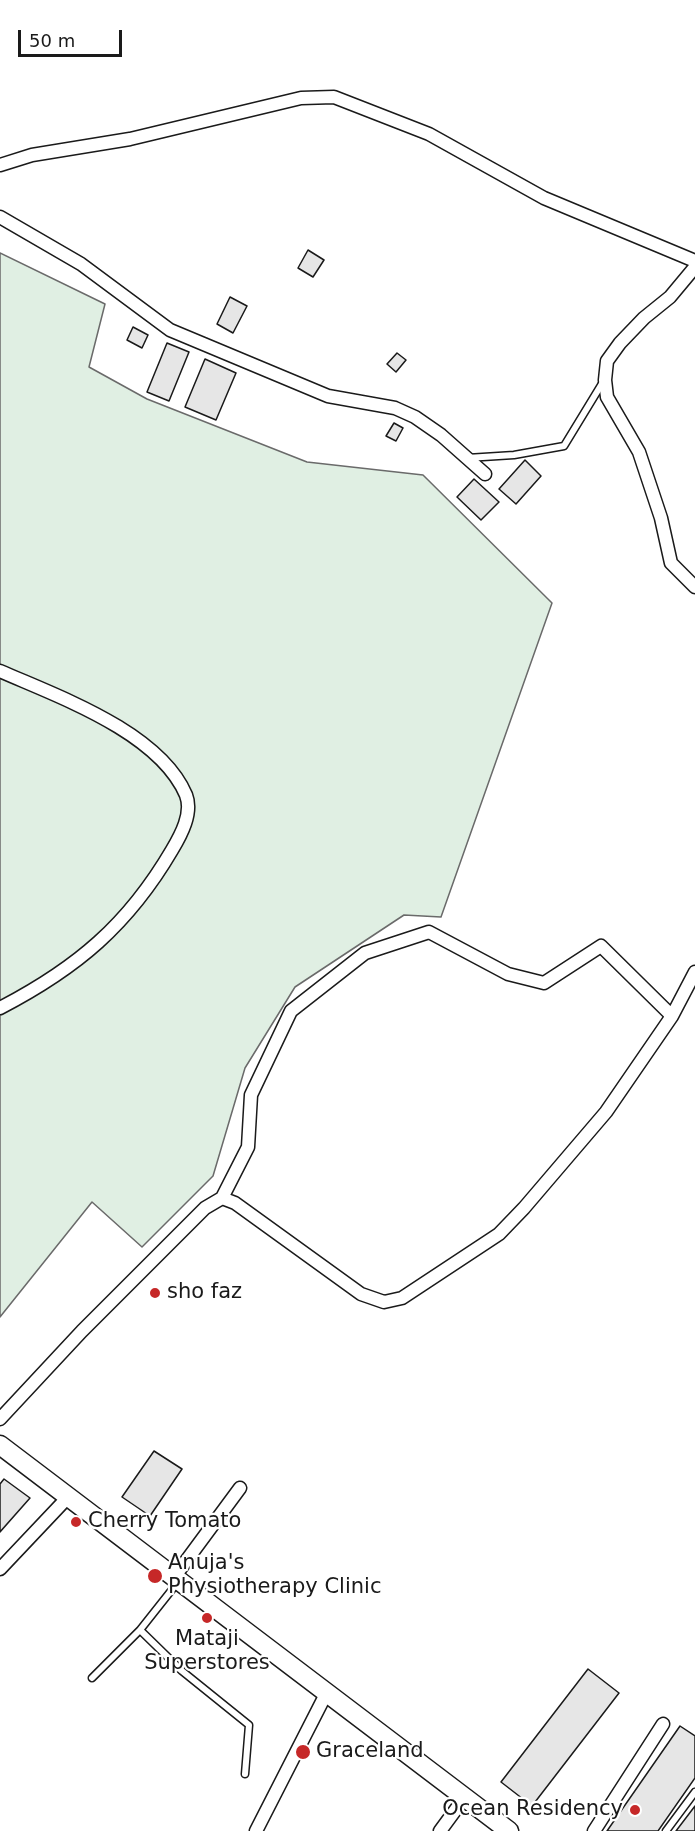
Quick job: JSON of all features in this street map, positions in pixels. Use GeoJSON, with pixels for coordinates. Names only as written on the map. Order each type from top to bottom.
{"type":"FeatureCollection","features":[{"type":"Feature","properties":{"kind":"main road"},"geometry":{"type":"LineString","coordinates":[[0,1445],[509,1831]]}},
{"type":"Feature","properties":{"kind":"street"},"geometry":{"type":"LineString","coordinates":[[0,165],[32,155],[130,138],[301,98],[334,97],[429,134],[544,198],[695,261]]}},
{"type":"Feature","properties":{"kind":"street"},"geometry":{"type":"LineString","coordinates":[[0,217],[81,264],[170,330],[328,396],[395,408],[415,417],[485,474]]}},
{"type":"Feature","properties":{"kind":"street"},"geometry":{"type":"LineString","coordinates":[[695,267],[670,297],[644,318],[620,343],[607,362],[605,380],[607,397],[639,452],[661,518],[671,563],[695,587]]}},
{"type":"Feature","properties":{"kind":"street"},"geometry":{"type":"LineString","coordinates":[[0,670],[116,725],[170,770],[185,795],[189,807],[180,836],[156,878],[125,918],[81,958],[0,1008]]}},
{"type":"Feature","properties":{"kind":"street"},"geometry":{"type":"LineString","coordinates":[[0,1419],[82,1331],[198,1216],[222,1198],[248,1147],[251,1095],[291,1011],[365,953],[429,932],[508,974],[544,983],[601,946],[672,1016]]}},
{"type":"Feature","properties":{"kind":"street"},"geometry":{"type":"LineString","coordinates":[[222,1198],[235,1203],[361,1294],[384,1302],[402,1298],[499,1234],[606,1112],[672,1016],[695,972]]}},
{"type":"Feature","properties":{"kind":"street"},"geometry":{"type":"LineString","coordinates":[[177,1577],[240,1488]]}},
{"type":"Feature","properties":{"kind":"street"},"geometry":{"type":"LineString","coordinates":[[0,1569],[69,1496]]}},
{"type":"Feature","properties":{"kind":"street"},"geometry":{"type":"LineString","coordinates":[[256,1831],[327,1692]]}},
{"type":"Feature","properties":{"kind":"street"},"geometry":{"type":"LineString","coordinates":[[594,1831],[663,1724]]}},
{"type":"Feature","properties":{"kind":"street"},"geometry":{"type":"LineString","coordinates":[[440,1831],[465,1797]]}},
{"type":"Feature","properties":{"kind":"lane"},"geometry":{"type":"LineString","coordinates":[[467,458],[514,455],[564,446],[605,380]]}},
{"type":"Feature","properties":{"kind":"lane"},"geometry":{"type":"LineString","coordinates":[[92,1678],[140,1630],[177,1577]]}},
{"type":"Feature","properties":{"kind":"lane"},"geometry":{"type":"LineString","coordinates":[[140,1630],[182,1671],[249,1725],[244,1774]]}},
{"type":"Feature","properties":{"kind":"lane"},"geometry":{"type":"LineString","coordinates":[[666,1831],[695,1792]]}},
{"type":"Feature","properties":{"kind":"green space"},"geometry":{"type":"Polygon","coordinates":[[[0,253],[105,304],[89,367],[147,399],[307,462],[423,475],[552,603],[441,917],[404,915],[295,987],[245,1068],[213,1176],[142,1247],[92,1202],[0,1317],[0,253]]]}},
{"type":"Feature","properties":{"kind":"building"},"geometry":{"type":"Polygon","coordinates":[[[308,250],[324,260],[313,277],[298,268],[308,250]]]}},
{"type":"Feature","properties":{"kind":"building"},"geometry":{"type":"Polygon","coordinates":[[[230,297],[247,306],[233,333],[217,324],[230,297]]]}},
{"type":"Feature","properties":{"kind":"building"},"geometry":{"type":"Polygon","coordinates":[[[133,327],[148,335],[142,348],[127,340],[133,327]]]}},
{"type":"Feature","properties":{"kind":"building"},"geometry":{"type":"Polygon","coordinates":[[[167,343],[189,352],[169,401],[147,392],[167,343]]]}},
{"type":"Feature","properties":{"kind":"building"},"geometry":{"type":"Polygon","coordinates":[[[397,353],[406,360],[396,372],[387,364],[397,353]]]}},
{"type":"Feature","properties":{"kind":"building"},"geometry":{"type":"Polygon","coordinates":[[[205,359],[236,373],[216,420],[185,407],[205,359]]]}},
{"type":"Feature","properties":{"kind":"building"},"geometry":{"type":"Polygon","coordinates":[[[394,423],[403,428],[396,441],[386,436],[394,423]]]}},
{"type":"Feature","properties":{"kind":"building"},"geometry":{"type":"Polygon","coordinates":[[[525,460],[541,476],[516,504],[499,489],[525,460]]]}},
{"type":"Feature","properties":{"kind":"building"},"geometry":{"type":"Polygon","coordinates":[[[474,479],[499,502],[481,520],[457,497],[474,479]]]}},
{"type":"Feature","properties":{"kind":"building"},"geometry":{"type":"Polygon","coordinates":[[[154,1451],[182,1469],[150,1516],[122,1497],[154,1451]]]}},
{"type":"Feature","properties":{"kind":"building"},"geometry":{"type":"Polygon","coordinates":[[[4,1479],[30,1498],[0,1532],[0,1484],[4,1479]]]}},
{"type":"Feature","properties":{"kind":"building"},"geometry":{"type":"Polygon","coordinates":[[[588,1669],[619,1693],[532,1806],[501,1782],[588,1669]]]}},
{"type":"Feature","properties":{"kind":"building"},"geometry":{"type":"Polygon","coordinates":[[[680,1726],[695,1736],[695,1778],[658,1831],[607,1831],[680,1726]]]}},
{"type":"Feature","properties":{"kind":"building"},"geometry":{"type":"Polygon","coordinates":[[[695,1806],[695,1831],[676,1831],[695,1806]]]}},
{"type":"Feature","properties":{"kind":"place","name":"sho faz"},"geometry":{"type":"Point","coordinates":[155,1293]}},
{"type":"Feature","properties":{"kind":"place","name":"Cherry Tomato"},"geometry":{"type":"Point","coordinates":[76,1522]}},
{"type":"Feature","properties":{"kind":"place","name":"Anuja's Physiotherapy Clinic"},"geometry":{"type":"Point","coordinates":[155,1576]}},
{"type":"Feature","properties":{"kind":"place","name":"Mataji Superstores"},"geometry":{"type":"Point","coordinates":[207,1618]}},
{"type":"Feature","properties":{"kind":"place","name":"Graceland"},"geometry":{"type":"Point","coordinates":[303,1752]}},
{"type":"Feature","properties":{"kind":"place","name":"Ocean Residency"},"geometry":{"type":"Point","coordinates":[635,1810]}}]}
